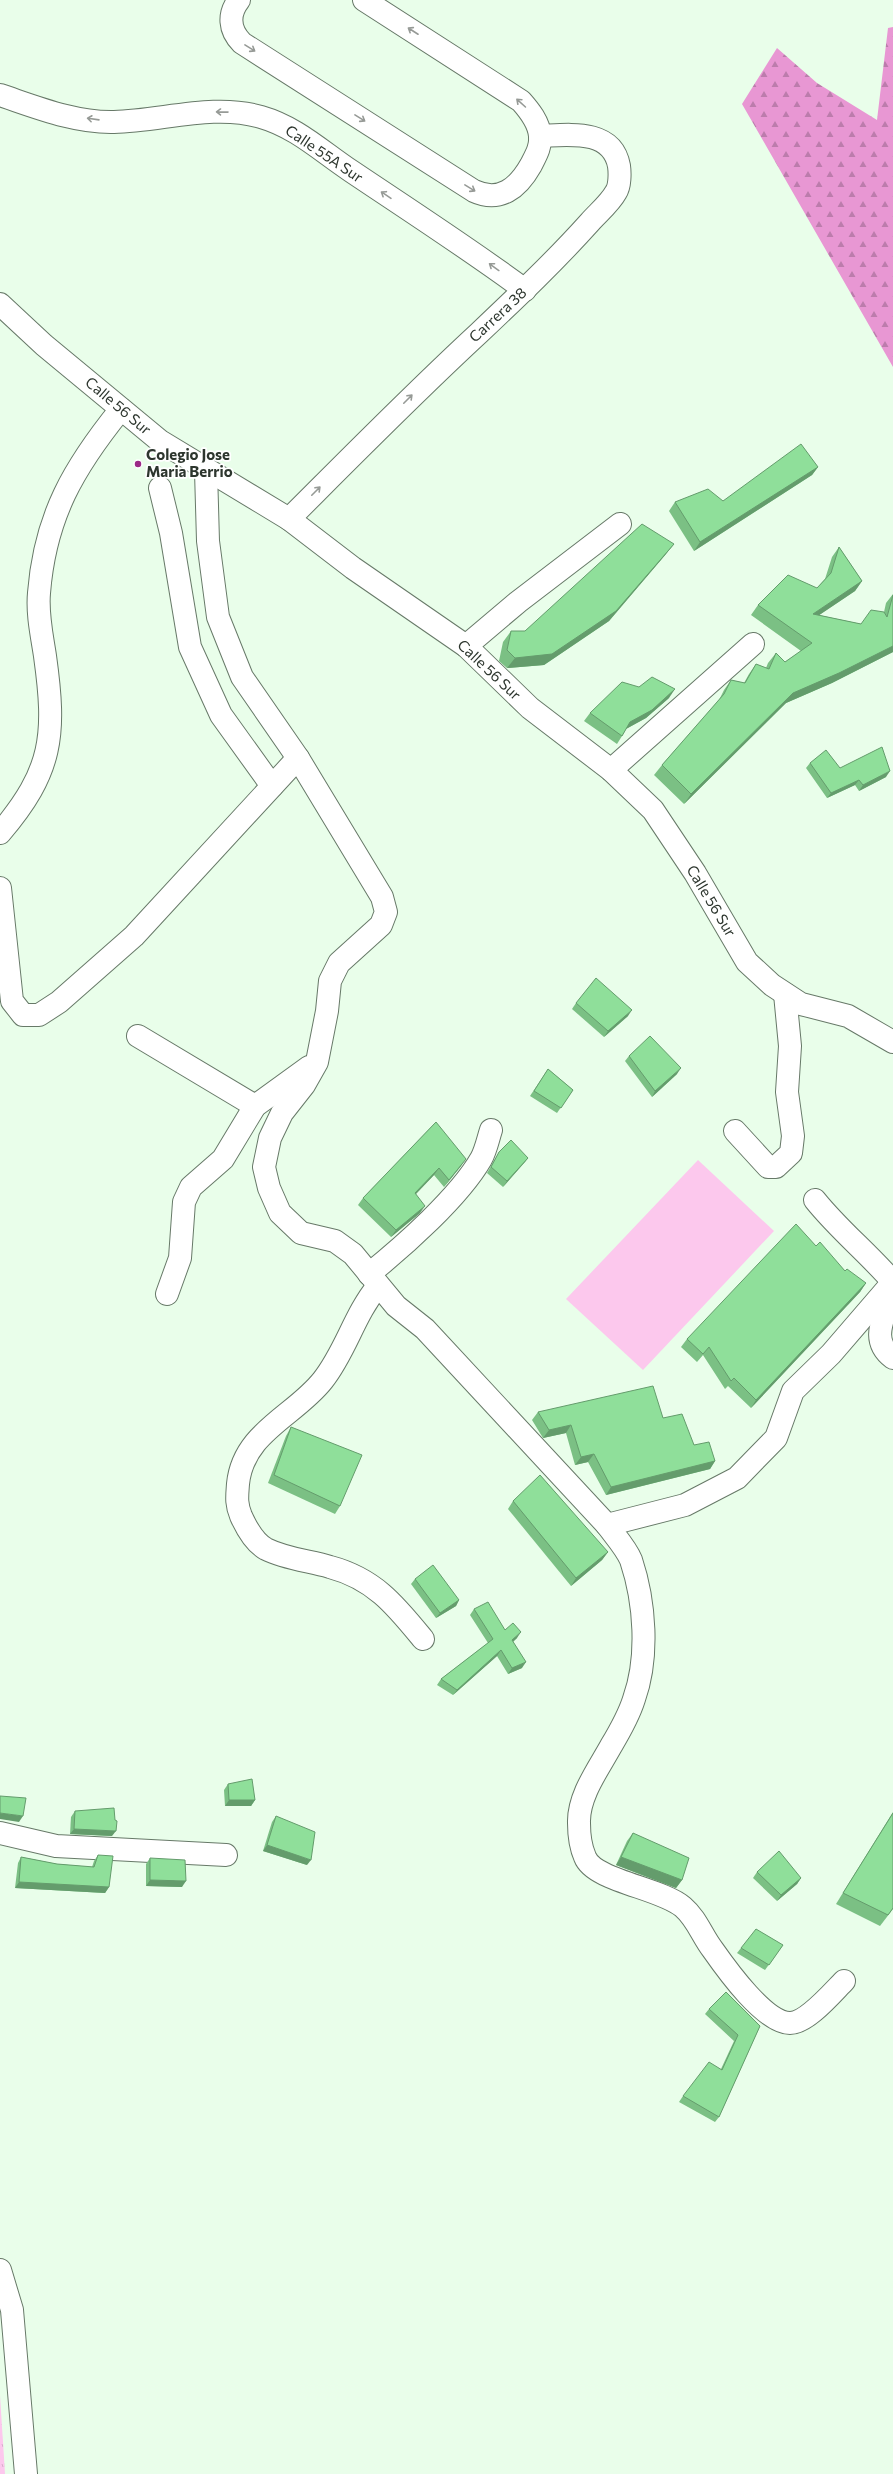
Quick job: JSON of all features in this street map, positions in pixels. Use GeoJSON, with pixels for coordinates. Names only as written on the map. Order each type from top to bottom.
{"type":"FeatureCollection","features":[{"type":"Feature","properties":{"kind":"street"},"geometry":{"type":"LineString","coordinates":[[239,0],[233,9],[232,25],[242,43],[482,194],[491,196],[506,193],[522,180],[539,150],[540,136],[534,119],[520,101],[364,0]]}},
{"type":"Feature","properties":{"kind":"street","name":"Calle 55A Sur"},"geometry":{"type":"LineString","coordinates":[[0,95],[62,115],[113,122],[221,111],[260,116],[295,130],[345,168],[454,238],[525,290]]}},
{"type":"Feature","properties":{"kind":"street","name":"Carrera 38"},"geometry":{"type":"LineString","coordinates":[[289,519],[427,381],[525,290],[570,244],[617,192],[620,171],[615,155],[611,149],[597,138],[578,135],[540,136]]}},
{"type":"Feature","properties":{"kind":"street","name":"Calle 56 Sur"},"geometry":{"type":"LineString","coordinates":[[0,304],[44,345],[160,442],[206,471],[289,519],[353,568],[466,646],[530,708],[611,770],[652,810],[695,873],[747,962],[784,994],[801,1004],[848,1016],[893,1042]]}},
{"type":"Feature","properties":{"kind":"street"},"geometry":{"type":"LineString","coordinates":[[0,833],[27,799],[42,771],[50,740],[49,685],[39,595],[44,550],[53,517],[81,462],[121,409]]}},
{"type":"Feature","properties":{"kind":"street"},"geometry":{"type":"LineString","coordinates":[[206,471],[208,541],[218,617],[242,677],[298,758],[382,897],[386,912],[381,925],[339,963],[330,981],[327,1011],[317,1062],[304,1085],[282,1113],[270,1138],[264,1167],[269,1188],[280,1213],[301,1233],[335,1241],[353,1254],[396,1306],[425,1329],[607,1525],[630,1558],[639,1593],[643,1630],[641,1665],[635,1698],[617,1736],[591,1782],[583,1802],[578,1821],[585,1858],[595,1870],[663,1895],[683,1907],[697,1924],[712,1950],[760,2008],[776,2020],[791,2023],[805,2019],[844,1981]]}},
{"type":"Feature","properties":{"kind":"street"},"geometry":{"type":"LineString","coordinates":[[160,488],[171,533],[190,647],[221,714],[272,786]]}},
{"type":"Feature","properties":{"kind":"street"},"geometry":{"type":"LineString","coordinates":[[466,646],[518,602],[620,524]]}},
{"type":"Feature","properties":{"kind":"street"},"geometry":{"type":"LineString","coordinates":[[611,770],[753,644]]}},
{"type":"Feature","properties":{"kind":"street"},"geometry":{"type":"LineString","coordinates":[[0,888],[12,1001],[23,1015],[39,1015],[59,1002],[134,936],[298,758]]}},
{"type":"Feature","properties":{"kind":"street"},"geometry":{"type":"LineString","coordinates":[[734,1131],[768,1167],[776,1167],[791,1153],[793,1136],[787,1092],[790,1046],[784,994]]}},
{"type":"Feature","properties":{"kind":"street"},"geometry":{"type":"LineString","coordinates":[[138,1036],[255,1106]]}},
{"type":"Feature","properties":{"kind":"street"},"geometry":{"type":"LineString","coordinates":[[167,1294],[180,1258],[184,1202],[191,1187],[223,1159],[255,1106],[317,1062]]}},
{"type":"Feature","properties":{"kind":"street"},"geometry":{"type":"LineString","coordinates":[[423,1640],[392,1600],[364,1579],[332,1567],[265,1549],[247,1529],[236,1504],[239,1473],[253,1443],[323,1381],[341,1354],[373,1280],[388,1258],[457,1192],[482,1158],[491,1130]]}},
{"type":"Feature","properties":{"kind":"street"},"geometry":{"type":"LineString","coordinates":[[815,1200],[830,1219],[877,1263],[893,1282],[892,1295],[879,1330],[879,1342],[884,1351],[893,1358]]}},
{"type":"Feature","properties":{"kind":"street"},"geometry":{"type":"LineString","coordinates":[[607,1525],[685,1505],[737,1478],[776,1438],[793,1391],[831,1354],[893,1282]]}},
{"type":"Feature","properties":{"kind":"street"},"geometry":{"type":"LineString","coordinates":[[0,1832],[56,1846],[226,1855]]}},
{"type":"Feature","properties":{"kind":"street"},"geometry":{"type":"LineString","coordinates":[[0,2270],[12,2310],[26,2474]]}},
{"type":"Feature","properties":{"kind":"green space"},"geometry":{"type":"Polygon","coordinates":[[[893,27],[893,367],[742,104],[777,48],[817,83],[877,120],[888,28],[893,27]]]}},
{"type":"Feature","properties":{"kind":"green space"},"geometry":{"type":"Polygon","coordinates":[[[698,1160],[774,1231],[643,1370],[566,1299],[698,1160]]]}},
{"type":"Feature","properties":{"kind":"green space"},"geometry":{"type":"Polygon","coordinates":[[[0,2395],[5,2474],[0,2474],[0,2395]]]}},
{"type":"Feature","properties":{"kind":"building"},"geometry":{"type":"Polygon","coordinates":[[[801,444],[818,467],[700,542],[675,502],[708,489],[723,501],[801,444]]]}},
{"type":"Feature","properties":{"kind":"building"},"geometry":{"type":"Polygon","coordinates":[[[642,524],[674,544],[616,611],[552,654],[515,658],[507,650],[511,631],[525,631],[642,524]]]}},
{"type":"Feature","properties":{"kind":"building"},"geometry":{"type":"Polygon","coordinates":[[[839,547],[862,581],[813,614],[861,624],[871,610],[884,612],[887,617],[893,595],[893,646],[839,673],[793,693],[691,794],[662,765],[724,694],[731,680],[745,683],[756,664],[769,669],[776,653],[785,662],[812,643],[758,605],[788,575],[817,588],[831,573],[839,547]]]}},
{"type":"Feature","properties":{"kind":"building"},"geometry":{"type":"Polygon","coordinates":[[[652,677],[675,689],[652,710],[630,722],[622,736],[590,713],[622,682],[639,687],[652,677]]]}},
{"type":"Feature","properties":{"kind":"building"},"geometry":{"type":"Polygon","coordinates":[[[882,747],[890,771],[863,785],[859,780],[831,793],[810,763],[826,750],[840,768],[882,747]]]}},
{"type":"Feature","properties":{"kind":"building"},"geometry":{"type":"Polygon","coordinates":[[[596,978],[632,1010],[608,1031],[576,1003],[596,978]]]}},
{"type":"Feature","properties":{"kind":"building"},"geometry":{"type":"Polygon","coordinates":[[[650,1036],[681,1068],[655,1091],[629,1056],[650,1036]]]}},
{"type":"Feature","properties":{"kind":"building"},"geometry":{"type":"Polygon","coordinates":[[[548,1069],[573,1090],[561,1108],[534,1091],[548,1069]]]}},
{"type":"Feature","properties":{"kind":"building"},"geometry":{"type":"Polygon","coordinates":[[[436,1122],[466,1159],[449,1180],[439,1168],[415,1193],[425,1206],[396,1230],[363,1198],[436,1122]]]}},
{"type":"Feature","properties":{"kind":"building"},"geometry":{"type":"Polygon","coordinates":[[[511,1140],[528,1158],[507,1181],[491,1167],[499,1152],[511,1140]]]}},
{"type":"Feature","properties":{"kind":"building"},"geometry":{"type":"Polygon","coordinates":[[[796,1224],[816,1246],[820,1242],[845,1271],[847,1269],[866,1283],[756,1400],[734,1378],[731,1381],[709,1347],[703,1354],[687,1339],[796,1224]]]}},
{"type":"Feature","properties":{"kind":"building"},"geometry":{"type":"Polygon","coordinates":[[[653,1386],[663,1418],[682,1414],[694,1445],[709,1442],[715,1461],[611,1487],[594,1454],[581,1457],[571,1425],[549,1430],[538,1412],[653,1386]]]}},
{"type":"Feature","properties":{"kind":"building"},"geometry":{"type":"Polygon","coordinates":[[[291,1427],[362,1455],[340,1506],[274,1475],[291,1427]]]}},
{"type":"Feature","properties":{"kind":"building"},"geometry":{"type":"Polygon","coordinates":[[[540,1475],[608,1552],[576,1578],[513,1501],[540,1475]]]}},
{"type":"Feature","properties":{"kind":"building"},"geometry":{"type":"Polygon","coordinates":[[[433,1565],[459,1600],[440,1613],[415,1579],[433,1565]]]}},
{"type":"Feature","properties":{"kind":"building"},"geometry":{"type":"Polygon","coordinates":[[[488,1602],[505,1630],[513,1623],[521,1632],[512,1640],[526,1662],[512,1668],[501,1650],[457,1690],[441,1679],[493,1639],[474,1609],[488,1602]]]}},
{"type":"Feature","properties":{"kind":"building"},"geometry":{"type":"Polygon","coordinates":[[[252,1779],[255,1800],[229,1800],[228,1784],[252,1779]]]}},
{"type":"Feature","properties":{"kind":"building"},"geometry":{"type":"Polygon","coordinates":[[[0,1796],[26,1798],[23,1816],[0,1813],[0,1796]]]}},
{"type":"Feature","properties":{"kind":"building"},"geometry":{"type":"Polygon","coordinates":[[[114,1808],[115,1820],[117,1821],[116,1831],[74,1829],[75,1811],[114,1808]]]}},
{"type":"Feature","properties":{"kind":"building"},"geometry":{"type":"Polygon","coordinates":[[[893,1813],[893,1908],[888,1915],[843,1893],[893,1813]]]}},
{"type":"Feature","properties":{"kind":"building"},"geometry":{"type":"Polygon","coordinates":[[[276,1816],[315,1832],[311,1860],[267,1845],[276,1816]]]}},
{"type":"Feature","properties":{"kind":"building"},"geometry":{"type":"Polygon","coordinates":[[[633,1833],[689,1858],[682,1880],[621,1857],[633,1833]]]}},
{"type":"Feature","properties":{"kind":"building"},"geometry":{"type":"Polygon","coordinates":[[[779,1851],[801,1878],[781,1895],[757,1872],[779,1851]]]}},
{"type":"Feature","properties":{"kind":"building"},"geometry":{"type":"Polygon","coordinates":[[[98,1855],[113,1856],[109,1887],[19,1882],[21,1857],[57,1864],[94,1867],[98,1855]]]}},
{"type":"Feature","properties":{"kind":"building"},"geometry":{"type":"Polygon","coordinates":[[[150,1858],[185,1860],[186,1881],[150,1880],[150,1858]]]}},
{"type":"Feature","properties":{"kind":"building"},"geometry":{"type":"Polygon","coordinates":[[[756,1929],[783,1945],[769,1965],[741,1948],[756,1929]]]}},
{"type":"Feature","properties":{"kind":"building"},"geometry":{"type":"Polygon","coordinates":[[[726,1992],[760,2026],[719,2117],[683,2096],[709,2062],[722,2070],[738,2035],[709,2009],[726,1992]]]}},
{"type":"Feature","properties":{"kind":"place","name":"Colegio Jose Maria Berrio"},"geometry":{"type":"Point","coordinates":[138,464]}}]}
